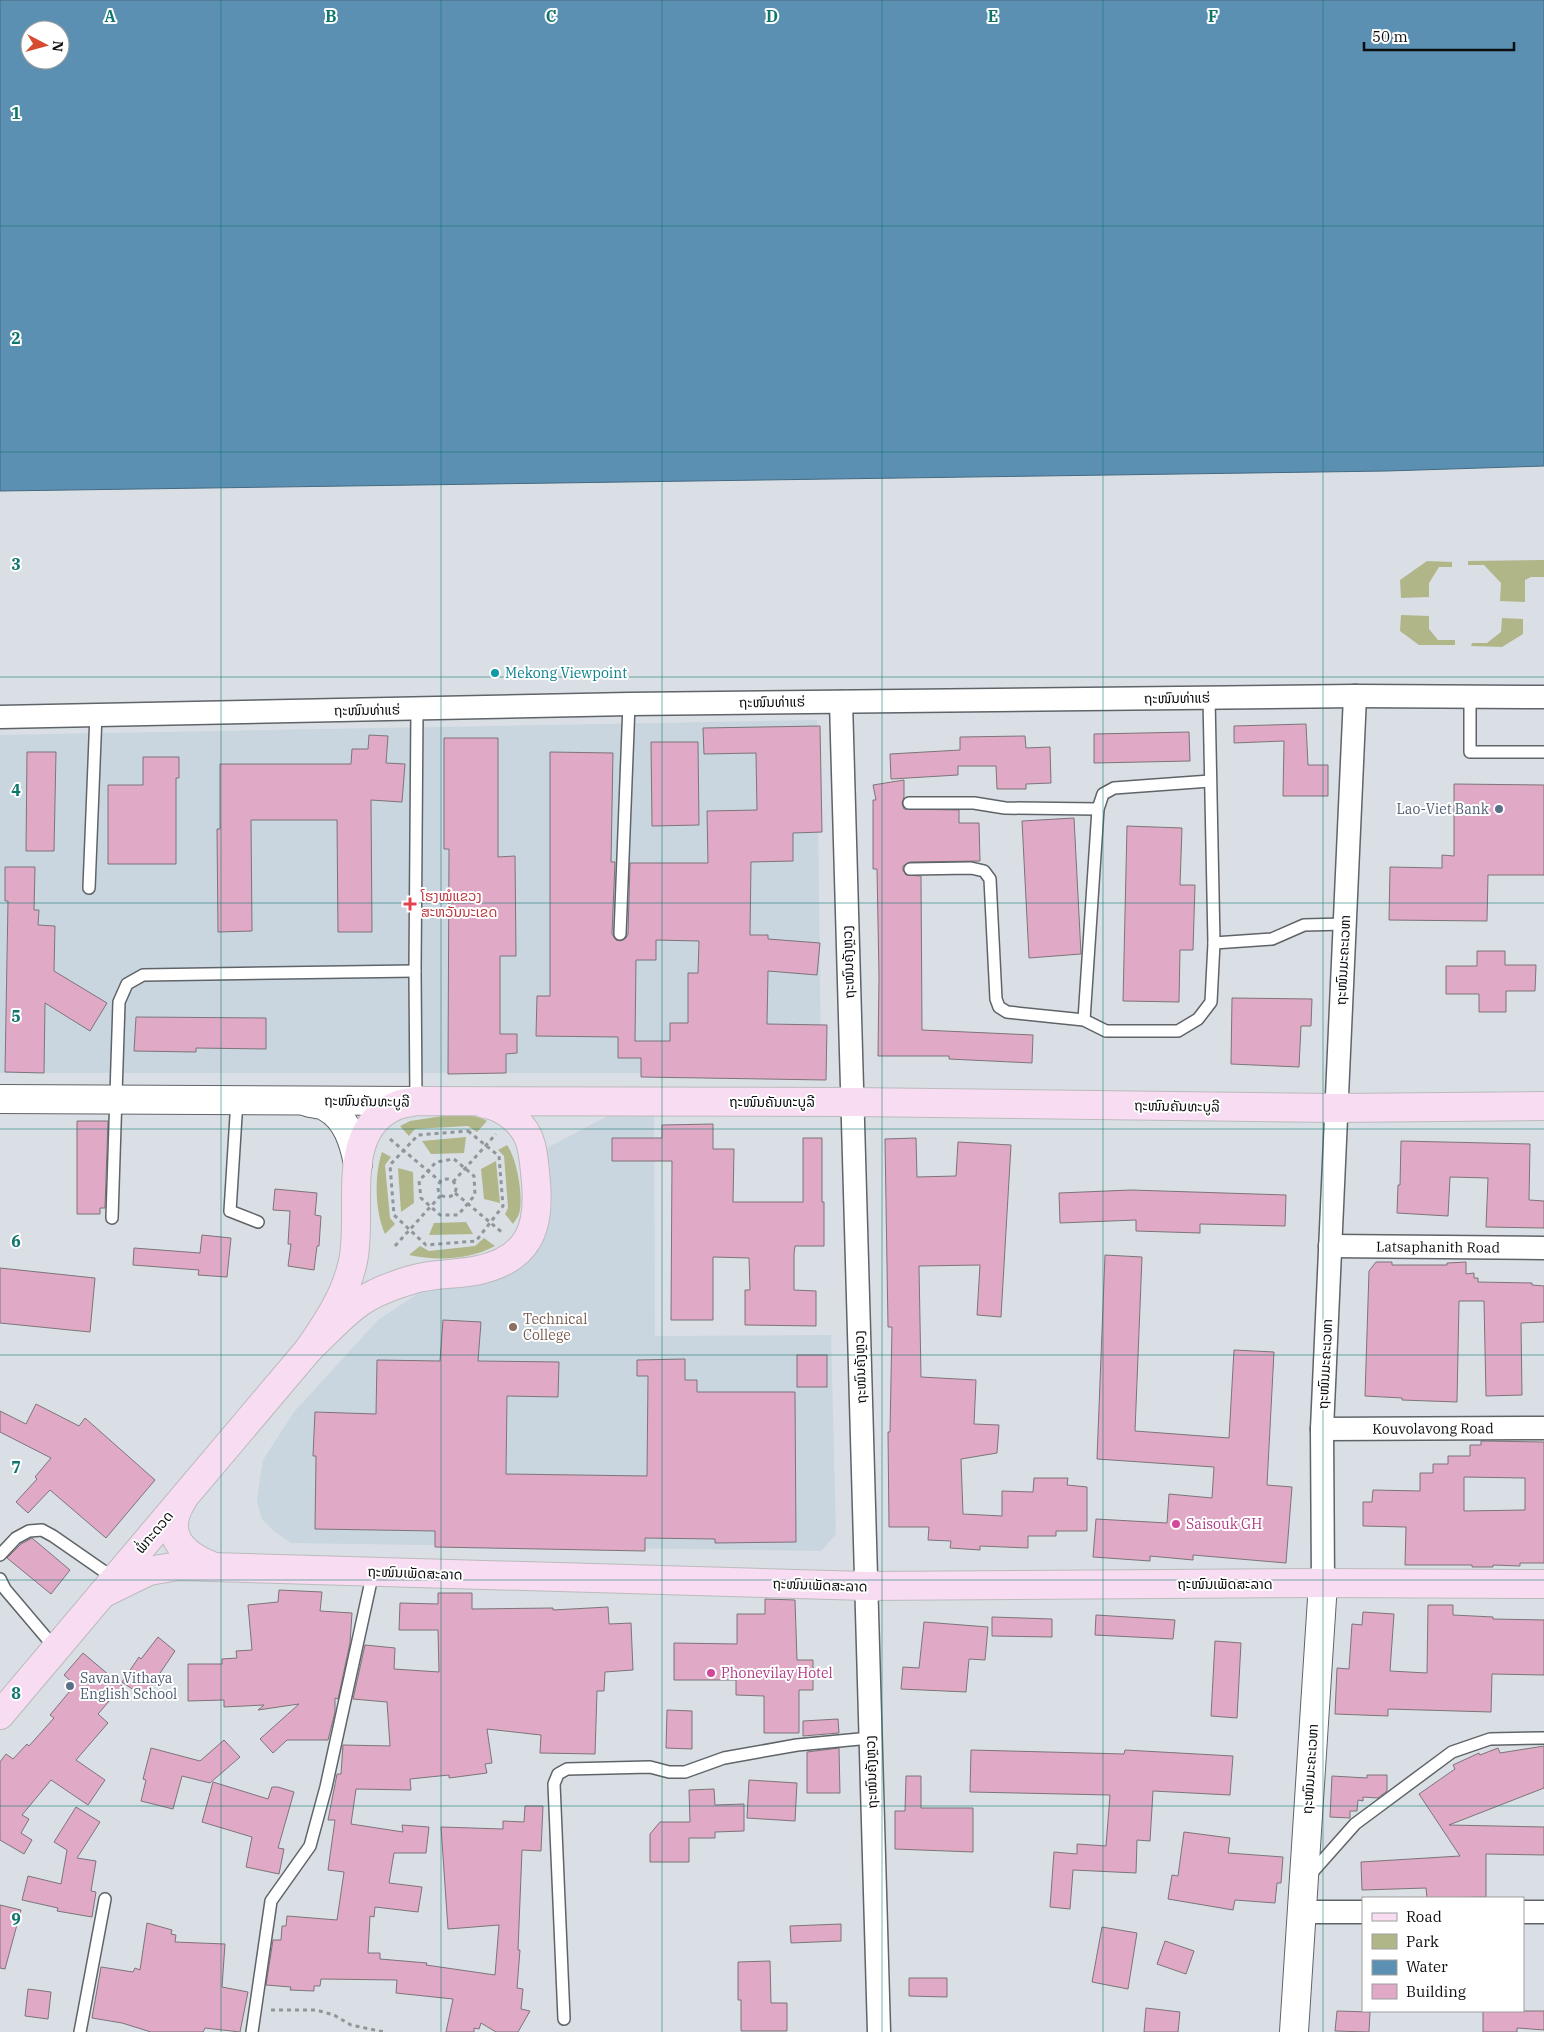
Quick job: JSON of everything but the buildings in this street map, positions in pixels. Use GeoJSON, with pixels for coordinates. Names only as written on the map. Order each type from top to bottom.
{"type":"FeatureCollection","features":[{"type":"Feature","properties":{"kind":"main road","name":"ຖະໜົນຄັນທະບູລີ"},"geometry":{"type":"LineString","coordinates":[[416,1101],[852,1102],[1336,1108],[1544,1106]]}},
{"type":"Feature","properties":{"kind":"main road"},"geometry":{"type":"LineString","coordinates":[[309,1349],[336,1308],[347,1284],[354,1259],[360,1145],[372,1124],[381,1114],[398,1105],[416,1101]]}},
{"type":"Feature","properties":{"kind":"main road"},"geometry":{"type":"LineString","coordinates":[[309,1349],[359,1302],[413,1279],[478,1271],[494,1266],[512,1257],[525,1243],[534,1226],[538,1207],[531,1143],[522,1126],[512,1116],[490,1105],[470,1102]]}},
{"type":"Feature","properties":{"kind":"main road","name":"ພໍ່ກະດວດ"},"geometry":{"type":"LineString","coordinates":[[0,1715],[309,1349]]}},
{"type":"Feature","properties":{"kind":"main road"},"geometry":{"type":"LineString","coordinates":[[186,1495],[178,1508],[174,1520],[179,1544],[188,1554],[212,1566]]}},
{"type":"Feature","properties":{"kind":"main road","name":"ຖະໜົນເພັດສະລາດ"},"geometry":{"type":"LineString","coordinates":[[109,1586],[149,1571],[178,1566],[866,1586],[1323,1583],[1544,1584]]}},
{"type":"Feature","properties":{"kind":"street","name":"ຖະໜົນທ່າແຮ່"},"geometry":{"type":"LineString","coordinates":[[0,717],[629,704],[1355,696],[1544,697]]}},
{"type":"Feature","properties":{"kind":"street","name":"ຖະໜົນມະຄະເວຫາ"},"geometry":{"type":"LineString","coordinates":[[1294,2032],[1300,1912],[1323,1583],[1322,1429],[1355,696]]}},
{"type":"Feature","properties":{"kind":"street","name":"ຖະໜົນຄັງຫຼວງ"},"geometry":{"type":"LineString","coordinates":[[841,702],[879,2032]]}},
{"type":"Feature","properties":{"kind":"street","name":"ຖະໜົນຄັນທະບູລີ"},"geometry":{"type":"LineString","coordinates":[[0,1099],[416,1101]]}},
{"type":"Feature","properties":{"kind":"street"},"geometry":{"type":"LineString","coordinates":[[296,1100],[326,1107],[336,1116],[352,1138],[358,1164]]}},
{"type":"Feature","properties":{"kind":"street","name":"Latsaphanith Road"},"geometry":{"type":"LineString","coordinates":[[1330,1246],[1544,1248]]}},
{"type":"Feature","properties":{"kind":"street","name":"Kouvolavong Road"},"geometry":{"type":"LineString","coordinates":[[1322,1429],[1544,1428]]}},
{"type":"Feature","properties":{"kind":"street"},"geometry":{"type":"LineString","coordinates":[[1300,1912],[1362,1912]]}},
{"type":"Feature","properties":{"kind":"street"},"geometry":{"type":"LineString","coordinates":[[1524,1912],[1544,1912]]}},
{"type":"Feature","properties":{"kind":"lane"},"geometry":{"type":"LineString","coordinates":[[1470,697],[1470,752],[1544,752]]}},
{"type":"Feature","properties":{"kind":"lane"},"geometry":{"type":"LineString","coordinates":[[910,869],[971,868],[984,871],[990,879],[996,999],[999,1008],[1006,1012],[1084,1020],[1106,1031],[1178,1031],[1198,1019],[1211,1002],[1214,943],[1209,698]]}},
{"type":"Feature","properties":{"kind":"lane"},"geometry":{"type":"LineString","coordinates":[[620,934],[629,704]]}},
{"type":"Feature","properties":{"kind":"lane"},"geometry":{"type":"LineString","coordinates":[[416,1101],[417,709]]}},
{"type":"Feature","properties":{"kind":"lane"},"geometry":{"type":"LineString","coordinates":[[89,888],[96,714]]}},
{"type":"Feature","properties":{"kind":"lane"},"geometry":{"type":"LineString","coordinates":[[1084,1020],[1098,809],[1103,794],[1114,788],[1210,781]]}},
{"type":"Feature","properties":{"kind":"lane"},"geometry":{"type":"LineString","coordinates":[[910,803],[974,803],[1005,808],[1098,809]]}},
{"type":"Feature","properties":{"kind":"lane"},"geometry":{"type":"LineString","coordinates":[[1214,943],[1272,939],[1304,925],[1344,924]]}},
{"type":"Feature","properties":{"kind":"lane"},"geometry":{"type":"LineString","coordinates":[[112,1218],[119,1002],[128,984],[143,975],[415,971]]}},
{"type":"Feature","properties":{"kind":"lane"},"geometry":{"type":"LineString","coordinates":[[237,1100],[230,1211],[258,1222]]}},
{"type":"Feature","properties":{"kind":"lane"},"geometry":{"type":"LineString","coordinates":[[0,1555],[16,1538],[30,1531],[42,1530],[53,1536],[109,1586]]}},
{"type":"Feature","properties":{"kind":"lane"},"geometry":{"type":"LineString","coordinates":[[252,2032],[271,1900],[310,1846],[326,1787],[373,1572]]}},
{"type":"Feature","properties":{"kind":"lane"},"geometry":{"type":"LineString","coordinates":[[0,1579],[4,1589],[55,1648]]}},
{"type":"Feature","properties":{"kind":"lane"},"geometry":{"type":"LineString","coordinates":[[564,2019],[554,1784],[558,1774],[567,1769],[650,1766],[669,1772],[685,1772],[733,1756],[797,1745],[870,1738]]}},
{"type":"Feature","properties":{"kind":"lane"},"geometry":{"type":"LineString","coordinates":[[1302,1884],[1355,1824],[1452,1752],[1490,1739],[1544,1738]]}},
{"type":"Feature","properties":{"kind":"lane"},"geometry":{"type":"LineString","coordinates":[[80,2032],[105,1899]]}},
{"type":"Feature","properties":{"kind":"path"},"geometry":{"type":"LineString","coordinates":[[453,1182],[512,1116]]}},
{"type":"Feature","properties":{"kind":"path"},"geometry":{"type":"LineString","coordinates":[[468,1131],[499,1156],[503,1206],[490,1223],[476,1241],[426,1245],[394,1215],[390,1165],[418,1135],[468,1131]]}},
{"type":"Feature","properties":{"kind":"path"},"geometry":{"type":"LineString","coordinates":[[454,1159],[465,1168],[474,1176],[474,1195],[458,1215],[440,1215],[421,1198],[419,1181],[436,1162],[454,1159]]}},
{"type":"Feature","properties":{"kind":"path"},"geometry":{"type":"LineString","coordinates":[[428,1170],[441,1182]]}},
{"type":"Feature","properties":{"kind":"path"},"geometry":{"type":"LineString","coordinates":[[449,1178],[453,1182],[456,1185],[455,1193],[450,1197],[445,1198],[438,1192],[437,1186],[444,1179],[449,1178]]}},
{"type":"Feature","properties":{"kind":"path"},"geometry":{"type":"LineString","coordinates":[[455,1193],[505,1235]]}},
{"type":"Feature","properties":{"kind":"path"},"geometry":{"type":"LineString","coordinates":[[396,1246],[441,1195]]}},
{"type":"Feature","properties":{"kind":"path"},"geometry":{"type":"LineString","coordinates":[[256,2010],[316,2010],[334,2016],[351,2025],[384,2032]]}},
{"type":"Feature","properties":{"kind":"shaded area","name":"ໂຮງໝໍແຂວງ ສະຫວັນນະເຂດ"},"geometry":{"type":"Polygon","coordinates":[[[817,720],[821,1073],[0,1073],[0,735],[817,720]]]}},
{"type":"Feature","properties":{"kind":"shaded area","name":"Technical College"},"geometry":{"type":"Polygon","coordinates":[[[617,1111],[654,1111],[655,1336],[831,1335],[836,1534],[821,1551],[291,1543],[275,1532],[262,1519],[257,1502],[261,1472],[263,1460],[294,1412],[378,1320],[422,1291],[474,1285],[496,1280],[514,1272],[527,1261],[545,1235],[549,1222],[552,1204],[547,1148],[617,1111]]]}},
{"type":"Feature","properties":{"kind":"green space"},"geometry":{"type":"Polygon","coordinates":[[[1544,560],[1544,577],[1531,577],[1525,580],[1525,602],[1500,601],[1501,583],[1484,565],[1468,565],[1468,561],[1544,560]]]}},
{"type":"Feature","properties":{"kind":"green space"},"geometry":{"type":"Polygon","coordinates":[[[1427,561],[1452,562],[1452,567],[1439,567],[1429,583],[1429,597],[1401,598],[1400,580],[1427,561]]]}},
{"type":"Feature","properties":{"kind":"green space"},"geometry":{"type":"Polygon","coordinates":[[[1401,615],[1429,616],[1429,629],[1438,640],[1455,640],[1455,645],[1419,645],[1400,631],[1401,615]]]}},
{"type":"Feature","properties":{"kind":"green space"},"geometry":{"type":"Polygon","coordinates":[[[1502,618],[1523,619],[1523,634],[1502,647],[1471,646],[1472,643],[1487,643],[1501,632],[1502,618]]]}},
{"type":"Feature","properties":{"kind":"green space"},"geometry":{"type":"Polygon","coordinates":[[[443,1116],[471,1116],[487,1121],[477,1132],[468,1126],[415,1129],[409,1136],[400,1126],[410,1121],[443,1116]]]}},
{"type":"Feature","properties":{"kind":"green space"},"geometry":{"type":"Polygon","coordinates":[[[466,1137],[464,1153],[431,1154],[422,1141],[466,1137]]]}},
{"type":"Feature","properties":{"kind":"green space"},"geometry":{"type":"Polygon","coordinates":[[[507,1145],[517,1169],[521,1198],[519,1214],[513,1224],[505,1214],[508,1208],[504,1156],[498,1150],[507,1145]]]}},
{"type":"Feature","properties":{"kind":"green space"},"geometry":{"type":"Polygon","coordinates":[[[382,1152],[391,1157],[385,1165],[390,1218],[395,1224],[385,1234],[379,1215],[377,1193],[379,1161],[382,1152]]]}},
{"type":"Feature","properties":{"kind":"green space"},"geometry":{"type":"Polygon","coordinates":[[[496,1161],[500,1203],[484,1199],[481,1169],[496,1161]]]}},
{"type":"Feature","properties":{"kind":"green space"},"geometry":{"type":"Polygon","coordinates":[[[398,1168],[413,1172],[414,1203],[401,1212],[398,1168]]]}},
{"type":"Feature","properties":{"kind":"green space"},"geometry":{"type":"Polygon","coordinates":[[[466,1222],[473,1234],[429,1235],[434,1223],[466,1222]]]}},
{"type":"Feature","properties":{"kind":"green space"},"geometry":{"type":"Polygon","coordinates":[[[484,1238],[495,1246],[464,1257],[431,1258],[409,1255],[420,1246],[429,1251],[475,1246],[484,1238]]]}},
{"type":"Feature","properties":{"kind":"water"},"geometry":{"type":"Polygon","coordinates":[[[0,0],[1544,0],[1544,466],[1387,471],[0,491],[0,0]]]}},
{"type":"Feature","properties":{"kind":"place","name":"Mekong Viewpoint"},"geometry":{"type":"Point","coordinates":[495,673]}},
{"type":"Feature","properties":{"kind":"place","name":"Lao-Viet Bank"},"geometry":{"type":"Point","coordinates":[1499,809]}},
{"type":"Feature","properties":{"kind":"place","name":"ໂຮງໝໍແຂວງ ສະຫວັນນະເຂດ"},"geometry":{"type":"Point","coordinates":[410,904]}},
{"type":"Feature","properties":{"kind":"place","name":"Technical College"},"geometry":{"type":"Point","coordinates":[513,1327]}},
{"type":"Feature","properties":{"kind":"place","name":"Saisouk GH"},"geometry":{"type":"Point","coordinates":[1176,1524]}},
{"type":"Feature","properties":{"kind":"place","name":"Phonevilay Hotel"},"geometry":{"type":"Point","coordinates":[711,1673]}},
{"type":"Feature","properties":{"kind":"place","name":"Savan Vithaya English School"},"geometry":{"type":"Point","coordinates":[70,1686]}}]}
